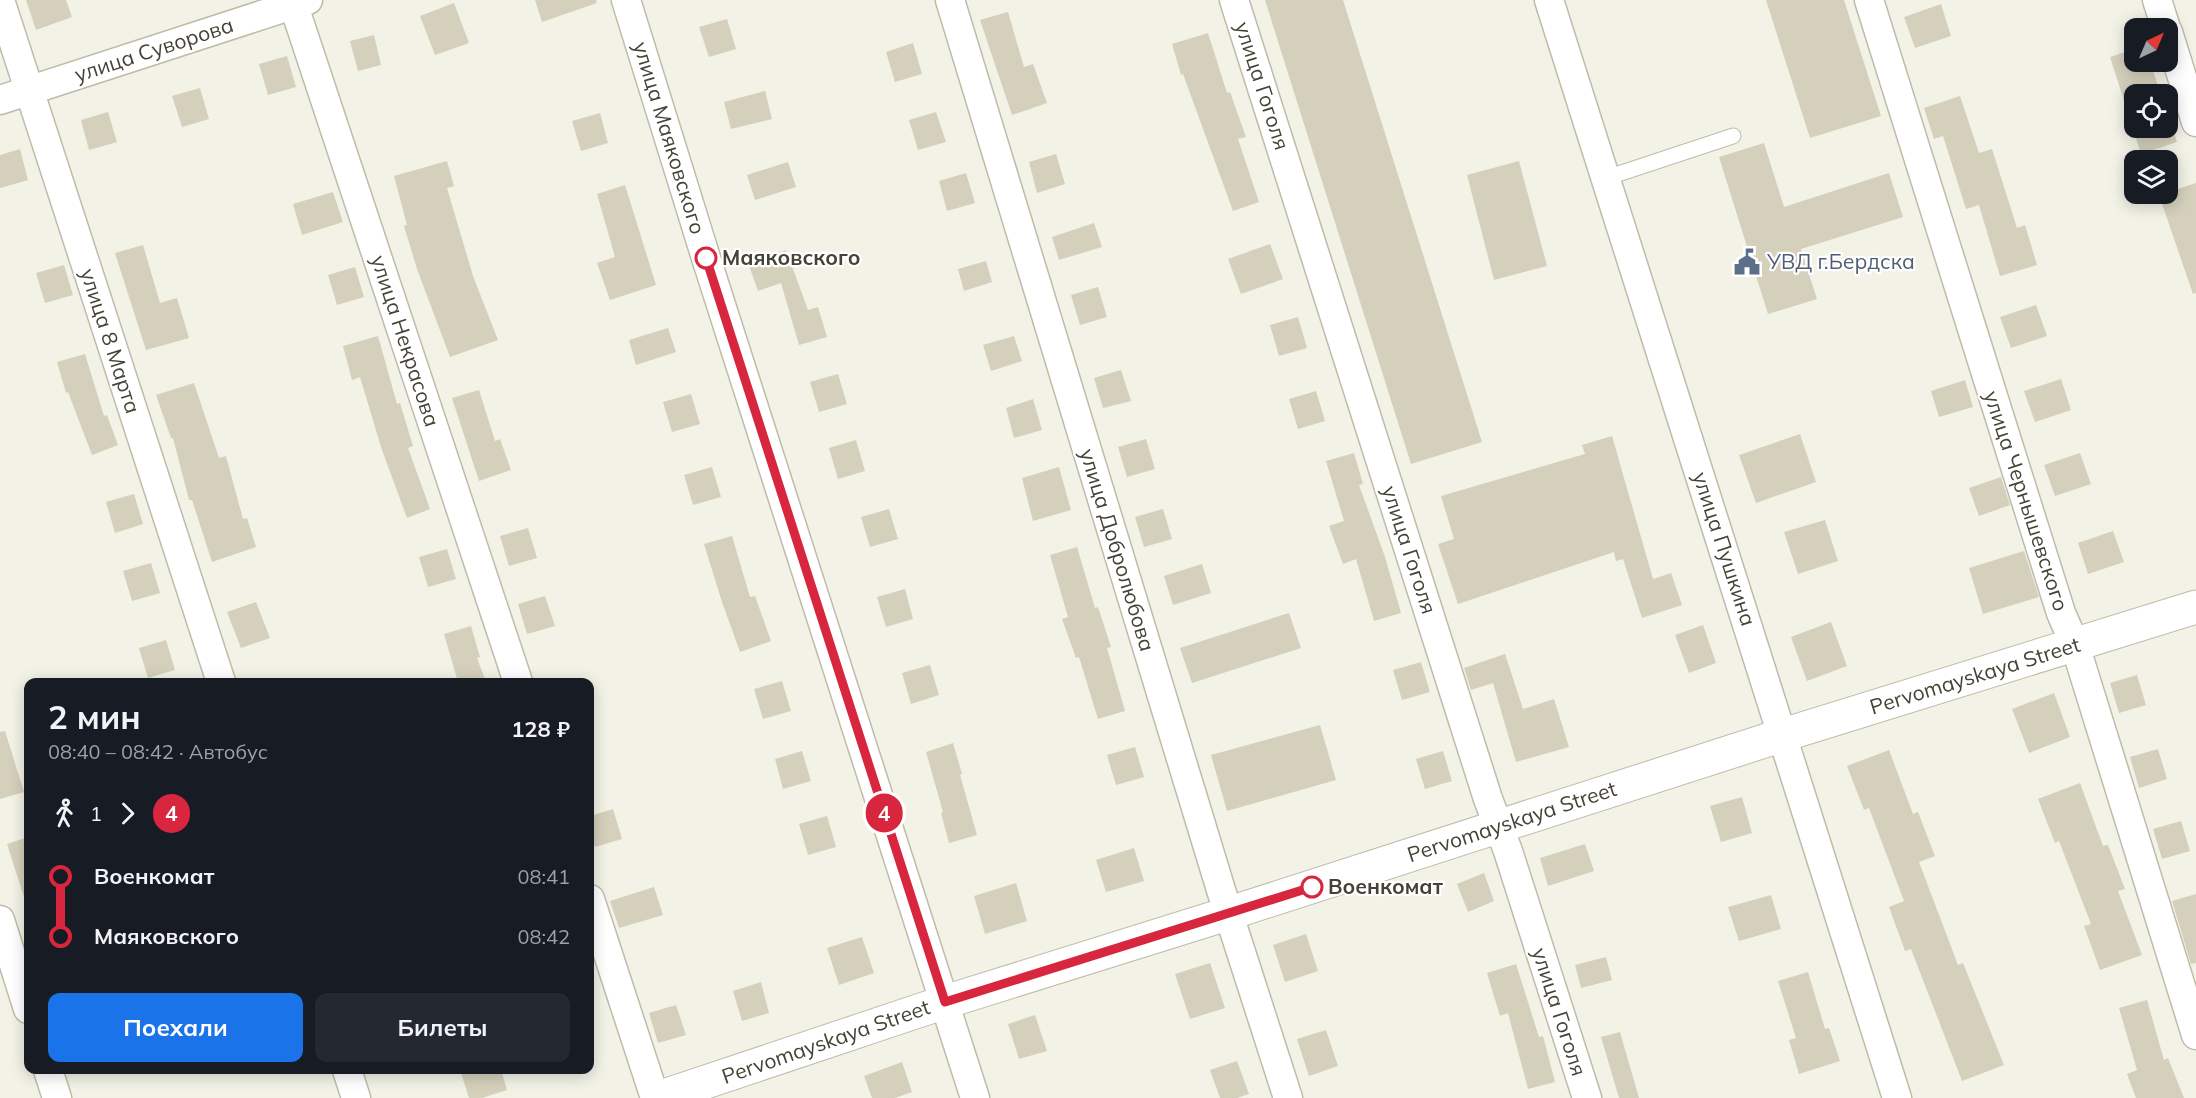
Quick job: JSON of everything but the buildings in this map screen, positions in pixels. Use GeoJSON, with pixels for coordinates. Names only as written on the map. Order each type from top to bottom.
{"type":"FeatureCollection","features":[{"type":"Feature","properties":{"kind":"street","name":"улица 8 Марта"},"geometry":{"type":"LineString","coordinates":[[0,0],[220,678]]}},
{"type":"Feature","properties":{"kind":"street","name":"улица Маяковского"},"geometry":{"type":"LineString","coordinates":[[626,0],[715,286],[975,1098]]}},
{"type":"Feature","properties":{"kind":"street","name":"улица Добролюбова"},"geometry":{"type":"LineString","coordinates":[[950,0],[1288,1098]]}},
{"type":"Feature","properties":{"kind":"street","name":"улица Гоголя"},"geometry":{"type":"LineString","coordinates":[[1234,0],[1480,776],[1587,1098]]}},
{"type":"Feature","properties":{"kind":"street","name":"улица Пушкина"},"geometry":{"type":"LineString","coordinates":[[1549,0],[1897,1098]]}},
{"type":"Feature","properties":{"kind":"street","name":"улица Чернышевского"},"geometry":{"type":"LineString","coordinates":[[1869,0],[2061,613],[2075,645],[2196,1035]]}},
{"type":"Feature","properties":{"kind":"street"},"geometry":{"type":"LineString","coordinates":[[2157,0],[2163,18]]}},
{"type":"Feature","properties":{"kind":"street","name":"улица Суворова"},"geometry":{"type":"LineString","coordinates":[[0,100],[298,2]]}},
{"type":"Feature","properties":{"kind":"street","name":"улица Некрасова"},"geometry":{"type":"LineString","coordinates":[[298,2],[517,678]]}},
{"type":"Feature","properties":{"kind":"street"},"geometry":{"type":"LineString","coordinates":[[2178,65],[2196,122]]}},
{"type":"Feature","properties":{"kind":"street","name":"Pervomayskaya Street"},"geometry":{"type":"LineString","coordinates":[[657,1098],[945,1002],[1783,735],[2196,607]]}},
{"type":"Feature","properties":{"kind":"street"},"geometry":{"type":"LineString","coordinates":[[594,911],[657,1098]]}},
{"type":"Feature","properties":{"kind":"street"},"geometry":{"type":"LineString","coordinates":[[0,920],[24,996]]}},
{"type":"Feature","properties":{"kind":"street"},"geometry":{"type":"LineString","coordinates":[[49,1074],[57,1098]]}},
{"type":"Feature","properties":{"kind":"street"},"geometry":{"type":"LineString","coordinates":[[348,1074],[356,1098]]}},
{"type":"Feature","properties":{"kind":"lane"},"geometry":{"type":"LineString","coordinates":[[1606,178],[1733,136]]}},
{"type":"Feature","properties":{"kind":"bus line","name":"4"},"geometry":{"type":"LineString","coordinates":[[706,258],[945,1002],[1312,887]]}},
{"type":"Feature","properties":{"kind":"place","name":"Маяковского"},"geometry":{"type":"Point","coordinates":[706,258]}},
{"type":"Feature","properties":{"kind":"place","name":"УВД г.Бердска"},"geometry":{"type":"Point","coordinates":[1747,262]}},
{"type":"Feature","properties":{"kind":"place","name":"Военкомат"},"geometry":{"type":"Point","coordinates":[1312,887]}}]}
